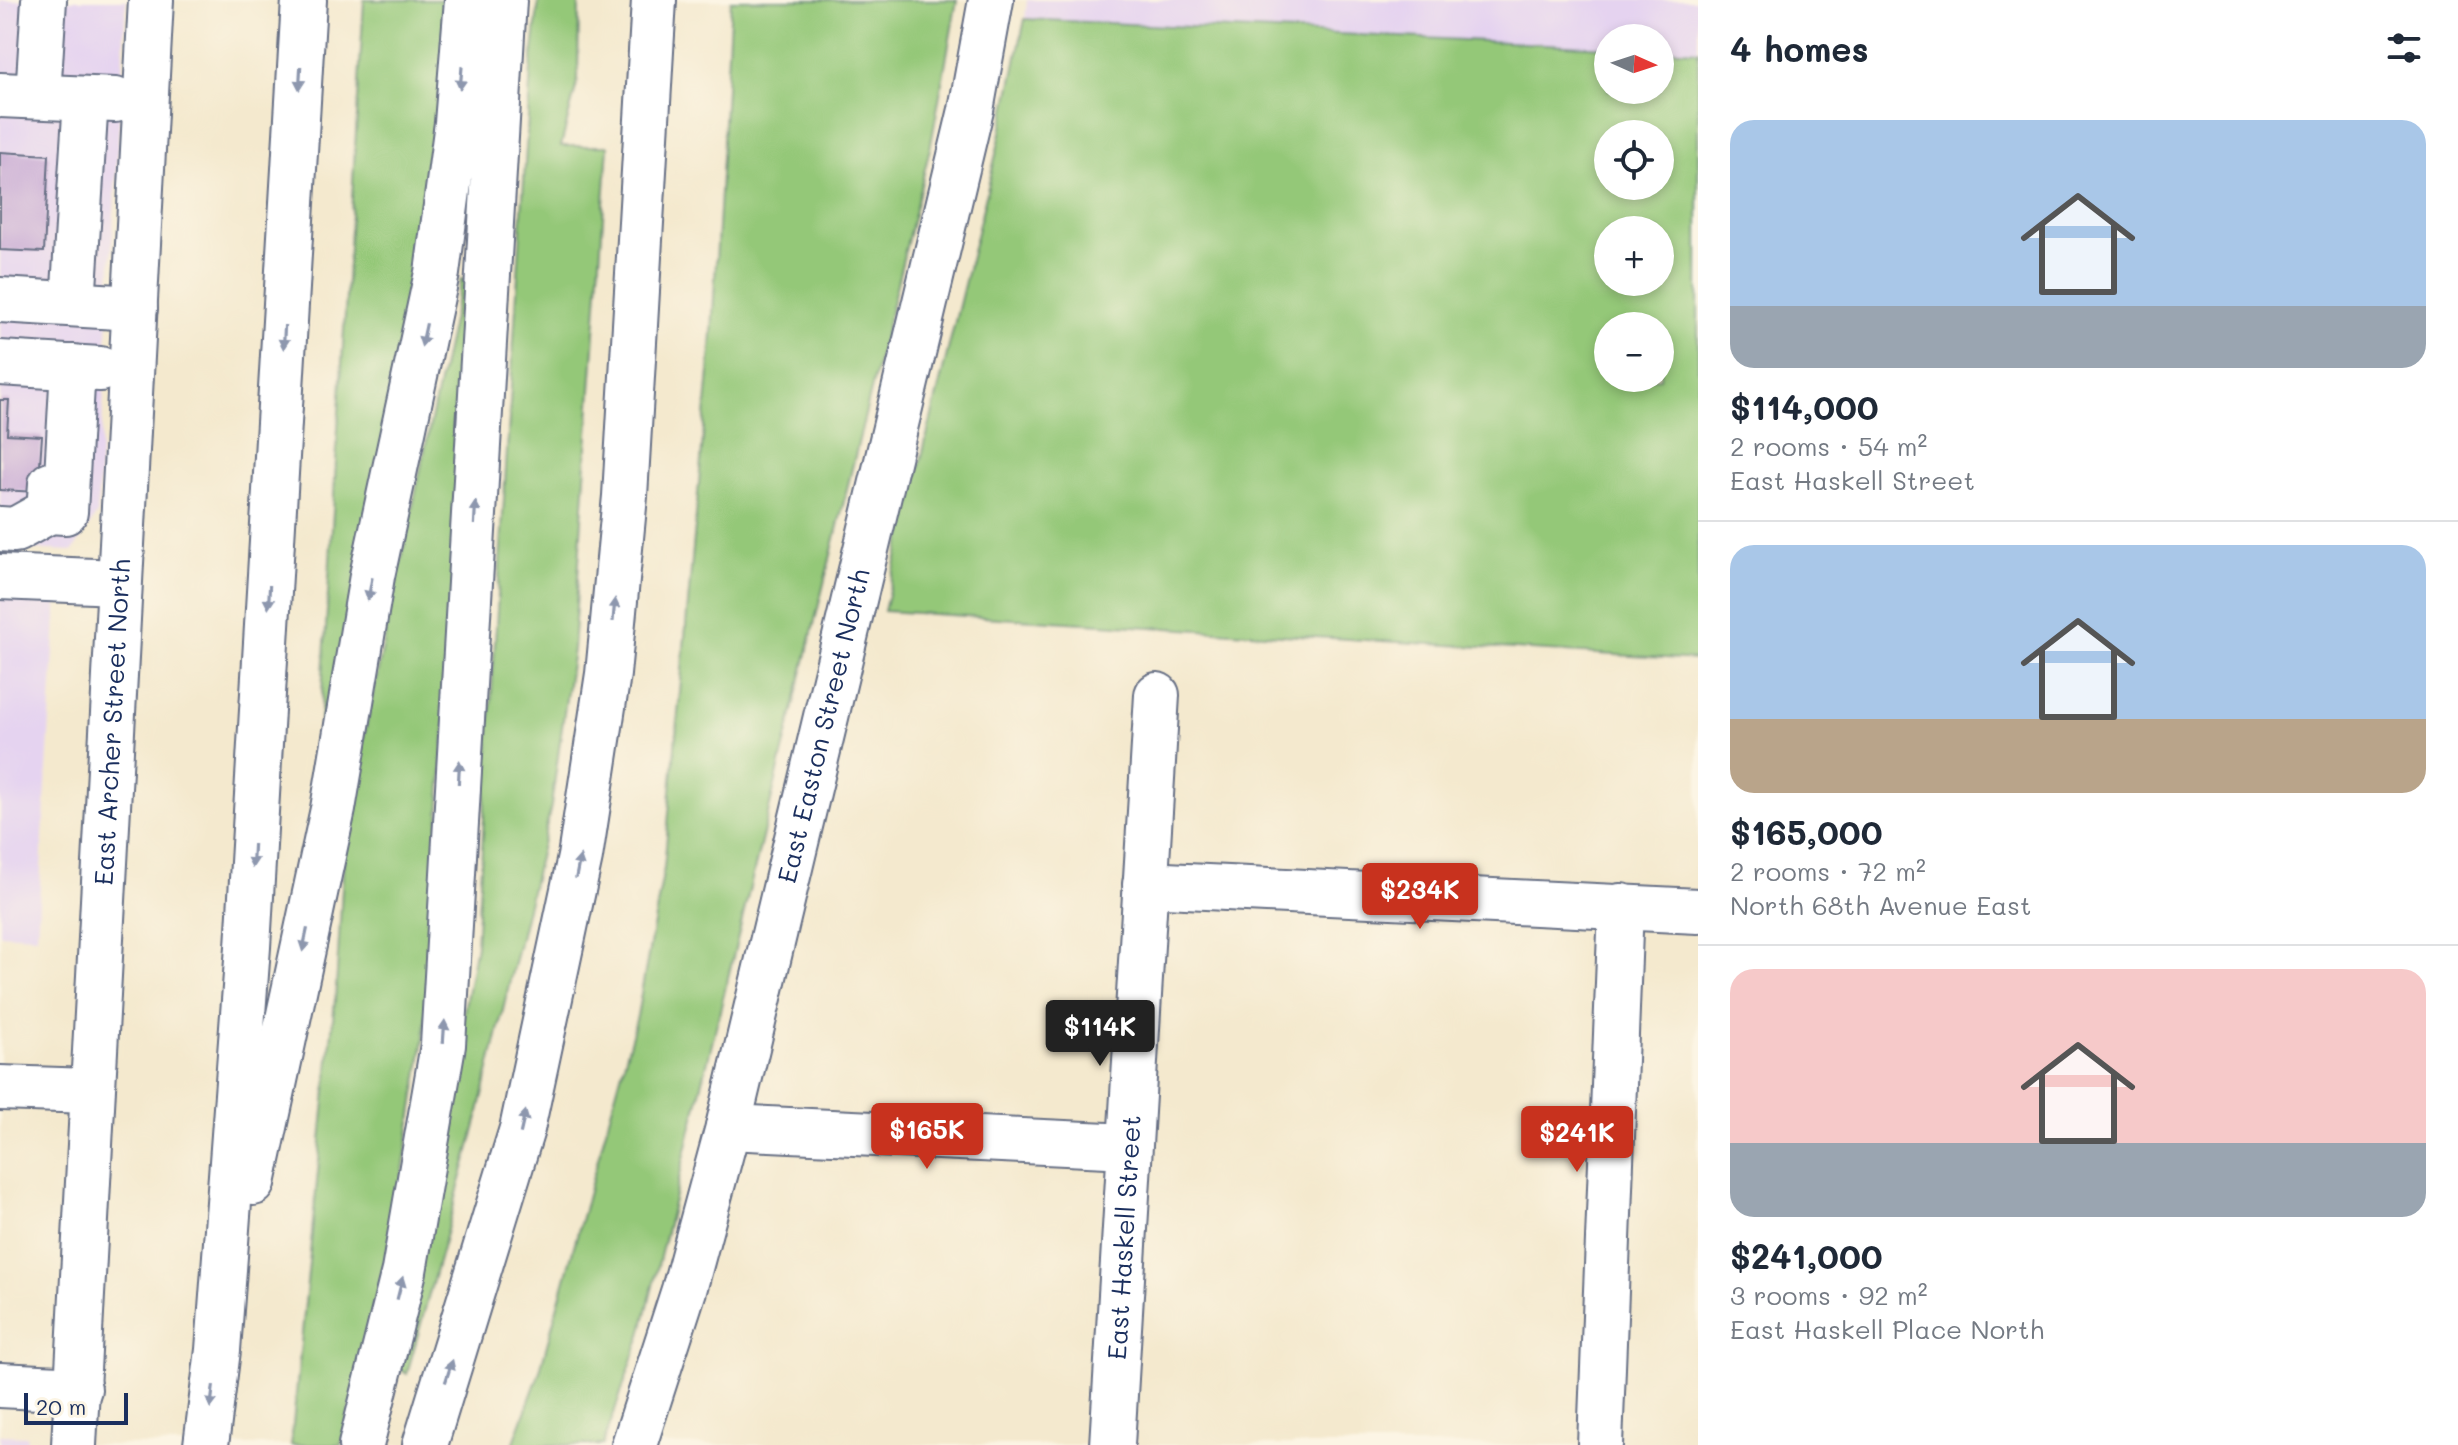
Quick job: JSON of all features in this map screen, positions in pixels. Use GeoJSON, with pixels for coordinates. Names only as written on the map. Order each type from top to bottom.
{"type":"FeatureCollection","features":[{"type":"Feature","properties":{"kind":"main road"},"geometry":{"type":"LineString","coordinates":[[44,0],[19,96],[145,102]]}},
{"type":"Feature","properties":{"kind":"main road","name":"East Archer Street North"},"geometry":{"type":"LineString","coordinates":[[74,1445],[117,582],[151,0]]}},
{"type":"Feature","properties":{"kind":"main road"},"geometry":{"type":"LineString","coordinates":[[206,1445],[218,1350],[249,931],[304,0]]}},
{"type":"Feature","properties":{"kind":"main road"},"geometry":{"type":"LineString","coordinates":[[218,1350],[333,809],[372,576],[437,273],[457,123],[467,0]]}},
{"type":"Feature","properties":{"kind":"main road"},"geometry":{"type":"LineString","coordinates":[[361,1445],[404,1271],[443,1045],[504,0]]}},
{"type":"Feature","properties":{"kind":"main road"},"geometry":{"type":"LineString","coordinates":[[425,1445],[522,1129],[580,857],[608,674],[625,496],[654,0]]}},
{"type":"Feature","properties":{"kind":"main road","name":"East Easton Street North"},"geometry":{"type":"LineString","coordinates":[[634,1445],[684,1290],[728,1127],[971,110],[991,0]]}},
{"type":"Feature","properties":{"kind":"main road"},"geometry":{"type":"LineString","coordinates":[[73,304],[86,99]]}},
{"type":"Feature","properties":{"kind":"main road"},"geometry":{"type":"LineString","coordinates":[[0,300],[135,308]]}},
{"type":"Feature","properties":{"kind":"main road"},"geometry":{"type":"LineString","coordinates":[[0,363],[131,371]]}},
{"type":"Feature","properties":{"kind":"main road"},"geometry":{"type":"LineString","coordinates":[[51,479],[65,512],[66,366]]}},
{"type":"Feature","properties":{"kind":"main road"},"geometry":{"type":"LineString","coordinates":[[0,529],[15,530],[51,479],[66,366]]}},
{"type":"Feature","properties":{"kind":"main road"},"geometry":{"type":"LineString","coordinates":[[0,577],[117,582]]}},
{"type":"Feature","properties":{"kind":"main road","name":"East Haskell Street"},"geometry":{"type":"LineString","coordinates":[[1112,1445],[1157,695]]}},
{"type":"Feature","properties":{"kind":"main road"},"geometry":{"type":"LineString","coordinates":[[1145,884],[1698,911]]}},
{"type":"Feature","properties":{"kind":"main road"},"geometry":{"type":"LineString","coordinates":[[1600,1445],[1621,906]]}},
{"type":"Feature","properties":{"kind":"main road"},"geometry":{"type":"LineString","coordinates":[[0,1088],[91,1091]]}},
{"type":"Feature","properties":{"kind":"main road"},"geometry":{"type":"LineString","coordinates":[[728,1127],[1129,1146]]}},
{"type":"Feature","properties":{"kind":"main road"},"geometry":{"type":"LineString","coordinates":[[0,1385],[79,1389]]}},
{"type":"Feature","properties":{"kind":"shaded area"},"geometry":{"type":"Polygon","coordinates":[[[0,0],[126,0],[97,514],[73,551],[0,548],[0,0]]]}},
{"type":"Feature","properties":{"kind":"shaded area"},"geometry":{"type":"Polygon","coordinates":[[[1027,0],[1698,0],[1698,51],[1674,50],[1674,24],[1594,24],[1594,46],[1025,19],[1027,0]]]}},
{"type":"Feature","properties":{"kind":"shaded area"},"geometry":{"type":"Polygon","coordinates":[[[0,596],[57,600],[37,936],[0,934],[0,596]]]}},
{"type":"Feature","properties":{"kind":"shaded area"},"geometry":{"type":"Polygon","coordinates":[[[0,1435],[27,1436],[26,1445],[0,1445],[0,1435]]]}},
{"type":"Feature","properties":{"kind":"green space"},"geometry":{"type":"Polygon","coordinates":[[[364,0],[446,0],[439,126],[421,257],[332,725],[320,726],[364,0]]]}},
{"type":"Feature","properties":{"kind":"green space"},"geometry":{"type":"Polygon","coordinates":[[[539,0],[579,0],[578,79],[561,146],[608,146],[573,649],[551,806],[475,1129],[407,1374],[399,1369],[476,945],[531,68],[539,0]]]}},
{"type":"Feature","properties":{"kind":"green space"},"geometry":{"type":"Polygon","coordinates":[[[731,0],[957,0],[931,144],[641,1335],[603,1445],[513,1445],[539,1374],[637,1016],[664,868],[711,350],[731,0]]]}},
{"type":"Feature","properties":{"kind":"green space"},"geometry":{"type":"Polygon","coordinates":[[[1025,19],[1594,46],[1594,104],[1674,104],[1674,50],[1698,51],[1698,660],[884,611],[999,142],[1025,19]]]}},
{"type":"Feature","properties":{"kind":"green space"},"geometry":{"type":"Polygon","coordinates":[[[461,279],[475,283],[424,1039],[397,1210],[341,1445],[291,1445],[336,989],[346,821],[461,279]]]}},
{"type":"Feature","properties":{"kind":"building"},"geometry":{"type":"Polygon","coordinates":[[[0,152],[49,155],[44,252],[0,250],[0,152]]]}},
{"type":"Feature","properties":{"kind":"building"},"geometry":{"type":"Polygon","coordinates":[[[0,400],[9,400],[7,434],[42,436],[38,492],[0,490],[0,400]]]}}]}
